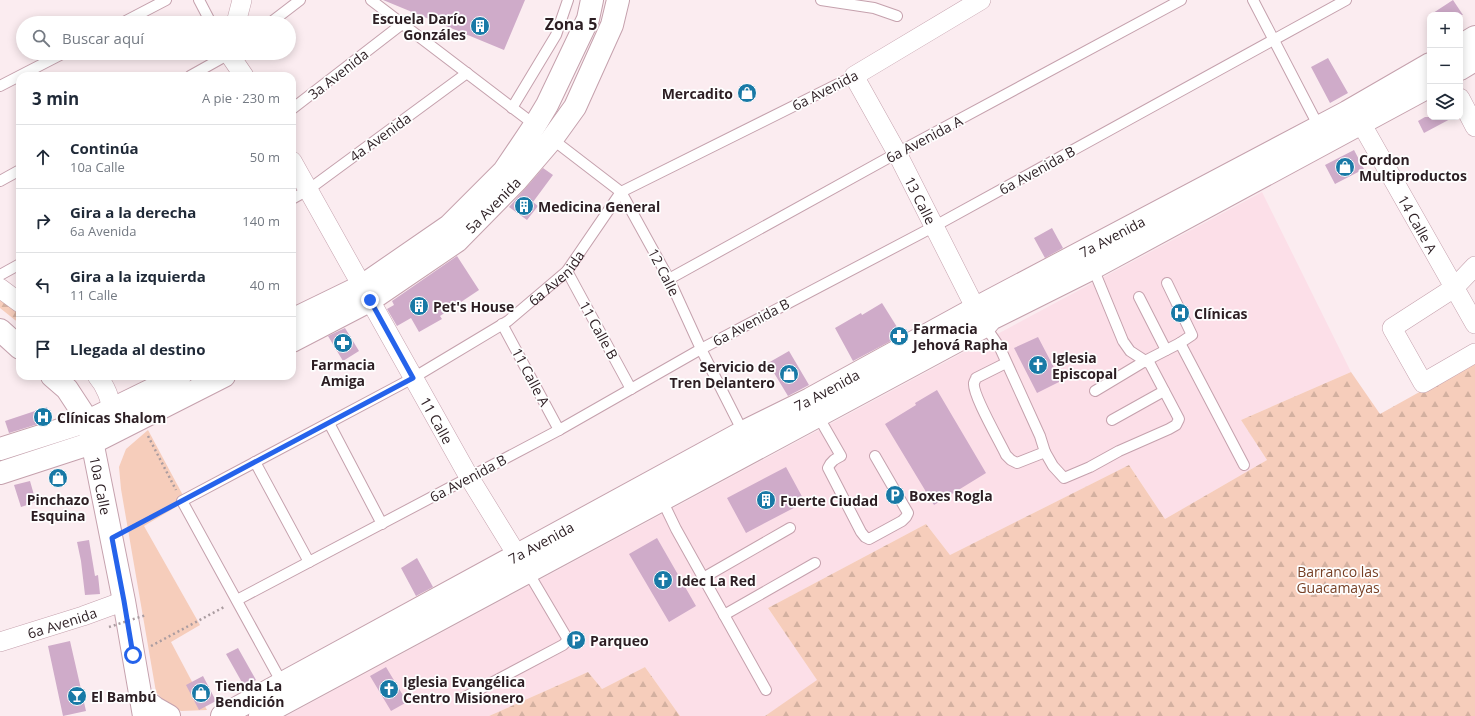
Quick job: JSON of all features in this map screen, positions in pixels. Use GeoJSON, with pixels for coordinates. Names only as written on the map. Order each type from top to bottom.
{"type":"FeatureCollection","features":[{"type":"Feature","properties":{"kind":"street"},"geometry":{"type":"LineString","coordinates":[[238,16],[242,0]]}},
{"type":"Feature","properties":{"kind":"street","name":"5a Avenida"},"geometry":{"type":"LineString","coordinates":[[296,319],[366,293],[449,226],[504,171],[535,125],[547,104],[588,19],[592,0]]}},
{"type":"Feature","properties":{"kind":"street","name":"5a Avenida"},"geometry":{"type":"LineString","coordinates":[[296,338],[366,293],[457,241],[516,181],[552,139],[575,107],[612,25],[618,0]]}},
{"type":"Feature","properties":{"kind":"street","name":"6a Avenida"},"geometry":{"type":"LineString","coordinates":[[854,76],[965,5],[981,0]]}},
{"type":"Feature","properties":{"kind":"street"},"geometry":{"type":"LineString","coordinates":[[1463,44],[1475,37]]}},
{"type":"Feature","properties":{"kind":"street"},"geometry":{"type":"LineString","coordinates":[[234,60],[241,72]]}},
{"type":"Feature","properties":{"kind":"street"},"geometry":{"type":"LineString","coordinates":[[1463,67],[1475,60]]}},
{"type":"Feature","properties":{"kind":"street","name":"7a Avenida"},"geometry":{"type":"LineString","coordinates":[[222,716],[282,683],[523,563],[662,500],[814,408],[980,317],[1427,66]]}},
{"type":"Feature","properties":{"kind":"street","name":"13 Calle"},"geometry":{"type":"LineString","coordinates":[[854,76],[897,153],[980,317]]}},
{"type":"Feature","properties":{"kind":"street","name":"7a Avenida"},"geometry":{"type":"LineString","coordinates":[[980,317],[991,319],[1093,268],[1427,88]]}},
{"type":"Feature","properties":{"kind":"street"},"geometry":{"type":"LineString","coordinates":[[1463,104],[1475,127]]}},
{"type":"Feature","properties":{"kind":"street","name":"14 Calle A"},"geometry":{"type":"LineString","coordinates":[[1361,123],[1475,324]]}},
{"type":"Feature","properties":{"kind":"street","name":"11 Calle"},"geometry":{"type":"LineString","coordinates":[[296,178],[300,194],[366,293],[469,477],[523,563]]}},
{"type":"Feature","properties":{"kind":"street"},"geometry":{"type":"LineString","coordinates":[[1475,266],[1454,288],[1392,328],[1423,383],[1475,353]]}},
{"type":"Feature","properties":{"kind":"street"},"geometry":{"type":"LineString","coordinates":[[0,288],[16,300]]}},
{"type":"Feature","properties":{"kind":"street"},"geometry":{"type":"LineString","coordinates":[[0,330],[16,344]]}},
{"type":"Feature","properties":{"kind":"street"},"geometry":{"type":"LineString","coordinates":[[56,380],[67,390],[88,421]]}},
{"type":"Feature","properties":{"kind":"street"},"geometry":{"type":"LineString","coordinates":[[101,380],[109,397],[110,410]]}},
{"type":"Feature","properties":{"kind":"street"},"geometry":{"type":"LineString","coordinates":[[0,449],[88,421],[172,380]]}},
{"type":"Feature","properties":{"kind":"street"},"geometry":{"type":"LineString","coordinates":[[0,473],[92,444],[216,380]]}},
{"type":"Feature","properties":{"kind":"street","name":"7a Avenida"},"geometry":{"type":"LineString","coordinates":[[260,716],[523,563],[743,432],[814,408]]}},
{"type":"Feature","properties":{"kind":"street","name":"10a Calle"},"geometry":{"type":"LineString","coordinates":[[92,444],[110,410]]}},
{"type":"Feature","properties":{"kind":"street","name":"10a Calle"},"geometry":{"type":"LineString","coordinates":[[88,421],[112,538],[143,707]]}},
{"type":"Feature","properties":{"kind":"street","name":"6a Avenida"},"geometry":{"type":"LineString","coordinates":[[0,642],[83,616],[124,601]]}},
{"type":"Feature","properties":{"kind":"street"},"geometry":{"type":"LineString","coordinates":[[143,707],[155,708],[169,716]]}},
{"type":"Feature","properties":{"kind":"lane"},"geometry":{"type":"LineString","coordinates":[[135,16],[166,0]]}},
{"type":"Feature","properties":{"kind":"lane"},"geometry":{"type":"LineString","coordinates":[[198,0],[207,16]]}},
{"type":"Feature","properties":{"kind":"lane"},"geometry":{"type":"LineString","coordinates":[[279,16],[300,0]]}},
{"type":"Feature","properties":{"kind":"lane"},"geometry":{"type":"LineString","coordinates":[[371,0],[535,125]]}},
{"type":"Feature","properties":{"kind":"lane"},"geometry":{"type":"LineString","coordinates":[[512,108],[556,35],[568,0]]}},
{"type":"Feature","properties":{"kind":"lane"},"geometry":{"type":"LineString","coordinates":[[821,0],[875,4],[897,16]]}},
{"type":"Feature","properties":{"kind":"lane","name":"6a Avenida A"},"geometry":{"type":"LineString","coordinates":[[669,279],[897,153],[1181,0]]}},
{"type":"Feature","properties":{"kind":"lane"},"geometry":{"type":"LineString","coordinates":[[1253,0],[1319,127]]}},
{"type":"Feature","properties":{"kind":"lane","name":"6a Avenida B"},"geometry":{"type":"LineString","coordinates":[[237,600],[559,430],[701,349],[935,226],[1346,0]]}},
{"type":"Feature","properties":{"kind":"lane","name":"3a Avenida"},"geometry":{"type":"LineString","coordinates":[[296,106],[402,24]]}},
{"type":"Feature","properties":{"kind":"lane"},"geometry":{"type":"LineString","coordinates":[[27,72],[50,60]]}},
{"type":"Feature","properties":{"kind":"lane"},"geometry":{"type":"LineString","coordinates":[[197,72],[217,60]]}},
{"type":"Feature","properties":{"kind":"lane","name":"4a Avenida"},"geometry":{"type":"LineString","coordinates":[[300,194],[467,73]]}},
{"type":"Feature","properties":{"kind":"lane","name":"6a Avenida"},"geometry":{"type":"LineString","coordinates":[[182,500],[413,378],[508,321],[567,271],[621,192],[854,76]]}},
{"type":"Feature","properties":{"kind":"lane"},"geometry":{"type":"LineString","coordinates":[[0,86],[16,78]]}},
{"type":"Feature","properties":{"kind":"lane","name":"12 Calle"},"geometry":{"type":"LineString","coordinates":[[552,139],[621,192],[669,279],[701,349],[743,432]]}},
{"type":"Feature","properties":{"kind":"lane"},"geometry":{"type":"LineString","coordinates":[[0,181],[16,172]]}},
{"type":"Feature","properties":{"kind":"lane"},"geometry":{"type":"LineString","coordinates":[[0,275],[16,266]]}},
{"type":"Feature","properties":{"kind":"lane"},"geometry":{"type":"LineString","coordinates":[[980,317],[1000,348],[1040,436],[1045,452],[1053,466],[1064,478],[1090,467],[1119,451],[1169,429],[1176,425],[1179,419],[1150,364],[1130,351],[1123,341],[1093,268]]}},
{"type":"Feature","properties":{"kind":"lane","name":"11 Calle B"},"geometry":{"type":"LineString","coordinates":[[567,271],[631,389]]}},
{"type":"Feature","properties":{"kind":"lane"},"geometry":{"type":"LineString","coordinates":[[1095,391],[1192,335],[1167,283]]}},
{"type":"Feature","properties":{"kind":"lane"},"geometry":{"type":"LineString","coordinates":[[1139,297],[1166,350]]}},
{"type":"Feature","properties":{"kind":"lane","name":"11 Calle A"},"geometry":{"type":"LineString","coordinates":[[502,324],[559,430]]}},
{"type":"Feature","properties":{"kind":"lane"},"geometry":{"type":"LineString","coordinates":[[1180,343],[1244,465]]}},
{"type":"Feature","properties":{"kind":"lane"},"geometry":{"type":"LineString","coordinates":[[1006,363],[976,378],[974,382],[975,390],[986,416],[1006,455],[1011,460],[1017,463],[1045,452]]}},
{"type":"Feature","properties":{"kind":"lane"},"geometry":{"type":"LineString","coordinates":[[1112,420],[1164,391]]}},
{"type":"Feature","properties":{"kind":"lane"},"geometry":{"type":"LineString","coordinates":[[814,408],[841,456],[834,459],[828,468],[861,532],[869,539],[902,521],[908,513],[875,456]]}},
{"type":"Feature","properties":{"kind":"lane"},"geometry":{"type":"LineString","coordinates":[[329,423],[382,524]]}},
{"type":"Feature","properties":{"kind":"lane"},"geometry":{"type":"LineString","coordinates":[[255,462],[309,562]]}},
{"type":"Feature","properties":{"kind":"lane"},"geometry":{"type":"LineString","coordinates":[[182,500],[282,683]]}},
{"type":"Feature","properties":{"kind":"lane"},"geometry":{"type":"LineString","coordinates":[[662,500],[676,529],[766,690]]}},
{"type":"Feature","properties":{"kind":"lane"},"geometry":{"type":"LineString","coordinates":[[703,578],[790,528]]}},
{"type":"Feature","properties":{"kind":"lane"},"geometry":{"type":"LineString","coordinates":[[463,698],[563,645],[566,642],[567,638],[523,563]]}},
{"type":"Feature","properties":{"kind":"lane"},"geometry":{"type":"LineString","coordinates":[[724,615],[815,563]]}},
{"type":"Feature","properties":{"kind":"path"},"geometry":{"type":"LineString","coordinates":[[112,538],[182,500],[139,419]]}},
{"type":"Feature","properties":{"kind":"path"},"geometry":{"type":"LineString","coordinates":[[156,643],[237,600]]}},
{"type":"Feature","properties":{"kind":"path"},"geometry":{"type":"LineString","coordinates":[[109,627],[146,615]]}},
{"type":"Feature","properties":{"kind":"shaded area"},"geometry":{"type":"Polygon","coordinates":[[[1262,192],[1351,372],[1241,420],[1267,460],[1165,519],[1129,465],[950,555],[926,524],[768,608],[818,681],[765,716],[680,716],[645,667],[602,689],[588,672],[489,716],[286,716],[1262,192]]]}},
{"type":"Feature","properties":{"kind":"green space"},"geometry":{"type":"Polygon","coordinates":[[[0,281],[16,297],[16,321],[0,308],[0,281]]]}},
{"type":"Feature","properties":{"kind":"green space","name":"Barranco las Guacamayas"},"geometry":{"type":"Polygon","coordinates":[[[1475,361],[1475,716],[765,716],[817,680],[768,608],[926,524],[950,555],[1129,465],[1165,519],[1267,460],[1241,420],[1351,372],[1380,414],[1475,361]]]}},
{"type":"Feature","properties":{"kind":"green space"},"geometry":{"type":"Polygon","coordinates":[[[148,430],[186,501],[144,526],[200,625],[171,642],[207,710],[181,711],[164,701],[156,692],[121,489],[119,467],[126,449],[148,430]]]}},
{"type":"Feature","properties":{"kind":"green space"},"geometry":{"type":"Polygon","coordinates":[[[645,667],[680,716],[489,716],[588,672],[602,689],[645,667]]]}},
{"type":"Feature","properties":{"kind":"building","name":"Escuela Darío Gonzáles"},"geometry":{"type":"Polygon","coordinates":[[[383,0],[525,0],[504,50],[383,0]]]}},
{"type":"Feature","properties":{"kind":"building"},"geometry":{"type":"Polygon","coordinates":[[[1453,0],[1461,12],[1435,12],[1453,0]]]}},
{"type":"Feature","properties":{"kind":"building"},"geometry":{"type":"Polygon","coordinates":[[[1328,58],[1348,93],[1330,103],[1311,67],[1328,58]]]}},
{"type":"Feature","properties":{"kind":"building"},"geometry":{"type":"Polygon","coordinates":[[[1425,117],[1427,117],[1427,120],[1448,120],[1424,133],[1418,121],[1425,117]]]}},
{"type":"Feature","properties":{"kind":"building","name":"Cordon Multiproductos"},"geometry":{"type":"Polygon","coordinates":[[[1354,150],[1364,169],[1335,184],[1325,165],[1354,150]]]}},
{"type":"Feature","properties":{"kind":"building"},"geometry":{"type":"Polygon","coordinates":[[[543,168],[553,175],[533,202],[538,206],[527,220],[509,207],[543,168]]]}},
{"type":"Feature","properties":{"kind":"building"},"geometry":{"type":"Polygon","coordinates":[[[1052,228],[1063,248],[1045,258],[1034,238],[1052,228]]]}},
{"type":"Feature","properties":{"kind":"building"},"geometry":{"type":"Polygon","coordinates":[[[457,256],[479,290],[440,316],[442,319],[419,332],[411,318],[397,326],[387,309],[394,305],[392,301],[457,256]]]}},
{"type":"Feature","properties":{"kind":"building"},"geometry":{"type":"Polygon","coordinates":[[[882,303],[902,335],[853,361],[835,328],[861,313],[862,315],[882,303]]]}},
{"type":"Feature","properties":{"kind":"building","name":"Farmacia Amiga"},"geometry":{"type":"Polygon","coordinates":[[[345,328],[359,351],[343,361],[328,336],[345,328]]]}},
{"type":"Feature","properties":{"kind":"building","name":"Iglesia Episcopal"},"geometry":{"type":"Polygon","coordinates":[[[1038,337],[1061,381],[1037,393],[1014,348],[1038,337]]]}},
{"type":"Feature","properties":{"kind":"building","name":"Servicio de Tren Delantero"},"geometry":{"type":"Polygon","coordinates":[[[789,351],[809,385],[788,396],[768,363],[789,351]]]}},
{"type":"Feature","properties":{"kind":"building"},"geometry":{"type":"Polygon","coordinates":[[[937,390],[986,473],[934,505],[885,424],[937,390]]]}},
{"type":"Feature","properties":{"kind":"building"},"geometry":{"type":"Polygon","coordinates":[[[47,407],[51,420],[9,433],[5,421],[47,407]]]}},
{"type":"Feature","properties":{"kind":"building","name":"Fuerte Ciudad"},"geometry":{"type":"Polygon","coordinates":[[[786,467],[805,502],[746,533],[727,498],[786,467]]]}},
{"type":"Feature","properties":{"kind":"building"},"geometry":{"type":"Polygon","coordinates":[[[30,481],[36,502],[21,507],[14,485],[30,481]]]}},
{"type":"Feature","properties":{"kind":"building","name":"Idec La Red"},"geometry":{"type":"Polygon","coordinates":[[[657,538],[696,606],[669,622],[629,554],[657,538]]]}},
{"type":"Feature","properties":{"kind":"building"},"geometry":{"type":"Polygon","coordinates":[[[89,540],[95,576],[98,575],[100,594],[85,595],[77,542],[89,540]]]}},
{"type":"Feature","properties":{"kind":"building"},"geometry":{"type":"Polygon","coordinates":[[[417,558],[433,587],[416,596],[401,568],[417,558]]]}},
{"type":"Feature","properties":{"kind":"building"},"geometry":{"type":"Polygon","coordinates":[[[70,641],[86,711],[63,716],[48,646],[70,641]]]}},
{"type":"Feature","properties":{"kind":"building"},"geometry":{"type":"Polygon","coordinates":[[[238,648],[256,680],[244,686],[226,654],[238,648]]]}},
{"type":"Feature","properties":{"kind":"building","name":"Iglesia Evangélica Centro Misionero"},"geometry":{"type":"Polygon","coordinates":[[[386,667],[407,702],[391,711],[370,676],[386,667]]]}},
{"type":"Feature","properties":{"kind":"building","name":"Tienda La Bendición"},"geometry":{"type":"Polygon","coordinates":[[[203,676],[216,701],[199,710],[186,685],[203,676]]]}},
{"type":"Feature","properties":{"kind":"place","name":"Escuela Darío Gonzáles"},"geometry":{"type":"Point","coordinates":[480,26]}},
{"type":"Feature","properties":{"kind":"place","name":"Mercadito"},"geometry":{"type":"Point","coordinates":[747,93]}},
{"type":"Feature","properties":{"kind":"place","name":"Cordon Multiproductos"},"geometry":{"type":"Point","coordinates":[1345,167]}},
{"type":"Feature","properties":{"kind":"place","name":"Medicina General"},"geometry":{"type":"Point","coordinates":[524,206]}},
{"type":"Feature","properties":{"kind":"place","name":"Pet's House"},"geometry":{"type":"Point","coordinates":[419,306]}},
{"type":"Feature","properties":{"kind":"place","name":"Clínicas"},"geometry":{"type":"Point","coordinates":[1180,313]}},
{"type":"Feature","properties":{"kind":"place","name":"Farmacia Jehová Rapha"},"geometry":{"type":"Point","coordinates":[899,336]}},
{"type":"Feature","properties":{"kind":"place","name":"Farmacia Amiga"},"geometry":{"type":"Point","coordinates":[343,343]}},
{"type":"Feature","properties":{"kind":"place","name":"Iglesia Episcopal"},"geometry":{"type":"Point","coordinates":[1038,365]}},
{"type":"Feature","properties":{"kind":"place","name":"Servicio de Tren Delantero"},"geometry":{"type":"Point","coordinates":[789,374]}},
{"type":"Feature","properties":{"kind":"place","name":"Clínicas Shalom"},"geometry":{"type":"Point","coordinates":[43,417]}},
{"type":"Feature","properties":{"kind":"place","name":"Pinchazo Esquina"},"geometry":{"type":"Point","coordinates":[58,478]}},
{"type":"Feature","properties":{"kind":"place","name":"Boxes Rogla"},"geometry":{"type":"Point","coordinates":[895,495]}},
{"type":"Feature","properties":{"kind":"place","name":"Fuerte Ciudad"},"geometry":{"type":"Point","coordinates":[766,500]}},
{"type":"Feature","properties":{"kind":"place","name":"Idec La Red"},"geometry":{"type":"Point","coordinates":[663,580]}},
{"type":"Feature","properties":{"kind":"place","name":"Parqueo"},"geometry":{"type":"Point","coordinates":[576,640]}},
{"type":"Feature","properties":{"kind":"place","name":"Iglesia Evangélica Centro Misionero"},"geometry":{"type":"Point","coordinates":[389,689]}},
{"type":"Feature","properties":{"kind":"place","name":"Tienda La Bendición"},"geometry":{"type":"Point","coordinates":[201,693]}},
{"type":"Feature","properties":{"kind":"place","name":"El Bambú"},"geometry":{"type":"Point","coordinates":[77,696]}},
{"type":"Feature","properties":{"kind":"district","name":"Zona 5"},"geometry":{"type":"Point","coordinates":[571,24]}},
{"type":"Feature","properties":{"kind":"route"},"geometry":{"type":"LineString","coordinates":[[133,655],[112,538],[413,378],[370,300]]}}]}
